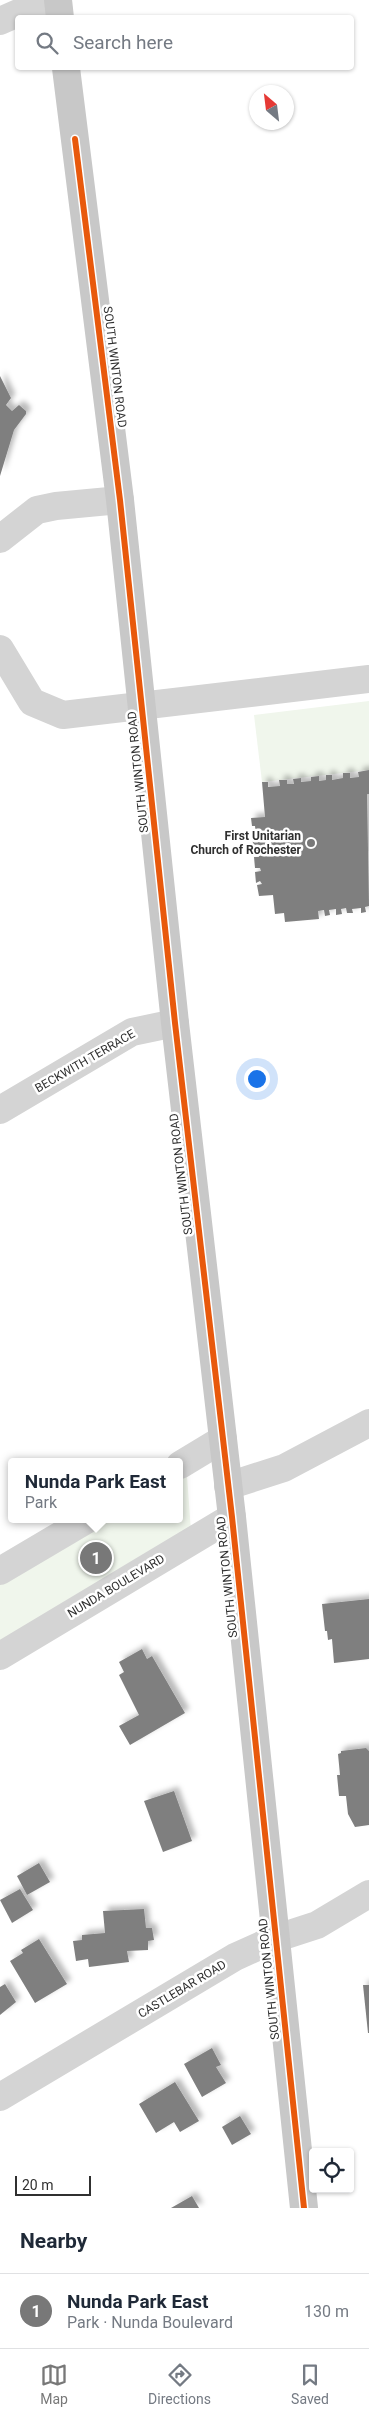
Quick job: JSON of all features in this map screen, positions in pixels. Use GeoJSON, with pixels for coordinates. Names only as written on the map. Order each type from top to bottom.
{"type":"FeatureCollection","features":[{"type":"Feature","properties":{"kind":"main road"},"geometry":{"type":"LineString","coordinates":[[58,0],[60,15]]}},
{"type":"Feature","properties":{"kind":"main road","name":"SOUTH WINTON ROAD"},"geometry":{"type":"LineString","coordinates":[[66,70],[120,500],[175,1023],[232,1517],[304,2208]]}},
{"type":"Feature","properties":{"kind":"street"},"geometry":{"type":"LineString","coordinates":[[0,21],[48,0]]}},
{"type":"Feature","properties":{"kind":"street"},"geometry":{"type":"LineString","coordinates":[[0,539],[37,510],[56,506],[120,500]]}},
{"type":"Feature","properties":{"kind":"street"},"geometry":{"type":"LineString","coordinates":[[0,649],[32,702],[63,715],[369,679]]}},
{"type":"Feature","properties":{"kind":"street","name":"BECKWITH TERRACE"},"geometry":{"type":"LineString","coordinates":[[0,1110],[132,1032],[175,1023]]}},
{"type":"Feature","properties":{"kind":"street"},"geometry":{"type":"LineString","coordinates":[[228,1486],[284,1468],[369,1423]]}},
{"type":"Feature","properties":{"kind":"street"},"geometry":{"type":"LineString","coordinates":[[183,1463],[223,1440]]}},
{"type":"Feature","properties":{"kind":"street","name":"NUNDA BOULEVARD"},"geometry":{"type":"LineString","coordinates":[[0,1656],[232,1517]]}},
{"type":"Feature","properties":{"kind":"street"},"geometry":{"type":"LineString","coordinates":[[0,1571],[81,1523]]}},
{"type":"Feature","properties":{"kind":"street","name":"CASTLEBAR ROAD"},"geometry":{"type":"LineString","coordinates":[[0,2097],[236,1957],[277,1938],[317,1925],[369,1894]]}},
{"type":"Feature","properties":{"kind":"shaded area"},"geometry":{"type":"Polygon","coordinates":[[[369,701],[369,770],[262,782],[254,715],[369,701]]]}},
{"type":"Feature","properties":{"kind":"shaded area"},"geometry":{"type":"Polygon","coordinates":[[[187,1476],[191,1531],[0,1644],[0,1585],[106,1523],[183,1523],[183,1478],[187,1476]]]}},
{"type":"Feature","properties":{"kind":"building"},"geometry":{"type":"Polygon","coordinates":[[[0,376],[11,398],[6,405],[12,411],[19,405],[26,411],[26,414],[14,430],[0,476],[0,376]]]}},
{"type":"Feature","properties":{"kind":"building","name":"First Unitarian Church of Rochester"},"geometry":{"type":"Polygon","coordinates":[[[369,770],[369,794],[367,794],[369,906],[365,907],[366,912],[361,913],[361,908],[352,909],[353,913],[347,913],[346,908],[341,909],[342,914],[336,915],[336,909],[329,910],[330,915],[325,916],[324,910],[318,911],[319,919],[285,922],[284,913],[275,914],[273,895],[259,896],[257,885],[262,884],[260,881],[256,883],[255,872],[261,871],[260,868],[255,868],[254,857],[259,857],[258,851],[254,851],[252,836],[256,836],[255,826],[252,826],[251,818],[265,817],[262,782],[268,782],[268,787],[280,786],[279,780],[287,780],[287,784],[294,784],[293,779],[301,778],[301,782],[311,781],[311,777],[319,776],[319,781],[326,780],[326,775],[332,775],[332,780],[343,778],[343,773],[350,773],[350,778],[359,777],[358,772],[369,770]]]}},
{"type":"Feature","properties":{"kind":"building"},"geometry":{"type":"Polygon","coordinates":[[[369,1599],[369,1659],[334,1663],[332,1639],[328,1640],[327,1631],[325,1631],[322,1604],[369,1599]]]}},
{"type":"Feature","properties":{"kind":"building"},"geometry":{"type":"Polygon","coordinates":[[[142,1649],[147,1659],[152,1656],[185,1713],[130,1745],[119,1726],[139,1715],[119,1675],[124,1672],[119,1662],[142,1649]]]}},
{"type":"Feature","properties":{"kind":"building"},"geometry":{"type":"Polygon","coordinates":[[[366,1748],[369,1751],[369,1825],[355,1827],[348,1814],[346,1796],[339,1796],[338,1754],[341,1751],[366,1748]]]}},
{"type":"Feature","properties":{"kind":"building"},"geometry":{"type":"Polygon","coordinates":[[[174,1791],[192,1841],[163,1852],[144,1801],[174,1791]]]}},
{"type":"Feature","properties":{"kind":"building"},"geometry":{"type":"Polygon","coordinates":[[[39,1863],[50,1882],[27,1895],[17,1876],[39,1863]]]}},
{"type":"Feature","properties":{"kind":"building"},"geometry":{"type":"Polygon","coordinates":[[[20,1889],[33,1910],[12,1923],[0,1900],[20,1889]]]}},
{"type":"Feature","properties":{"kind":"building"},"geometry":{"type":"Polygon","coordinates":[[[144,1909],[146,1928],[152,1928],[154,1940],[148,1941],[148,1950],[127,1951],[129,1962],[89,1967],[88,1959],[76,1961],[73,1941],[82,1940],[82,1935],[105,1933],[103,1911],[144,1909]]]}},
{"type":"Feature","properties":{"kind":"building"},"geometry":{"type":"Polygon","coordinates":[[[39,1939],[67,1984],[35,2003],[10,1961],[23,1953],[21,1950],[39,1939]]]}},
{"type":"Feature","properties":{"kind":"building"},"geometry":{"type":"Polygon","coordinates":[[[5,1984],[16,2002],[0,2015],[0,1987],[5,1984]]]}},
{"type":"Feature","properties":{"kind":"building"},"geometry":{"type":"Polygon","coordinates":[[[363,1985],[369,1985],[369,2033],[368,2033],[363,1985]]]}},
{"type":"Feature","properties":{"kind":"building"},"geometry":{"type":"Polygon","coordinates":[[[212,2048],[221,2065],[216,2067],[226,2083],[202,2097],[184,2064],[212,2048]]]}},
{"type":"Feature","properties":{"kind":"building"},"geometry":{"type":"Polygon","coordinates":[[[175,2082],[199,2121],[180,2132],[174,2122],[156,2133],[139,2104],[175,2082]]]}},
{"type":"Feature","properties":{"kind":"building"},"geometry":{"type":"Polygon","coordinates":[[[240,2116],[251,2134],[232,2145],[222,2127],[240,2116]]]}},
{"type":"Feature","properties":{"kind":"building"},"geometry":{"type":"Polygon","coordinates":[[[192,2196],[199,2208],[171,2208],[192,2196]]]}},
{"type":"Feature","properties":{"kind":"cycle path"},"geometry":{"type":"LineString","coordinates":[[75,139],[120,500],[175,1023],[232,1517],[304,2208]]}},
{"type":"Feature","properties":{"kind":"place","name":"First Unitarian Church of Rochester"},"geometry":{"type":"Point","coordinates":[311,843]}},
{"type":"Feature","properties":{"kind":"place","name":"Nunda Park East"},"geometry":{"type":"Point","coordinates":[96,1558]}}]}
